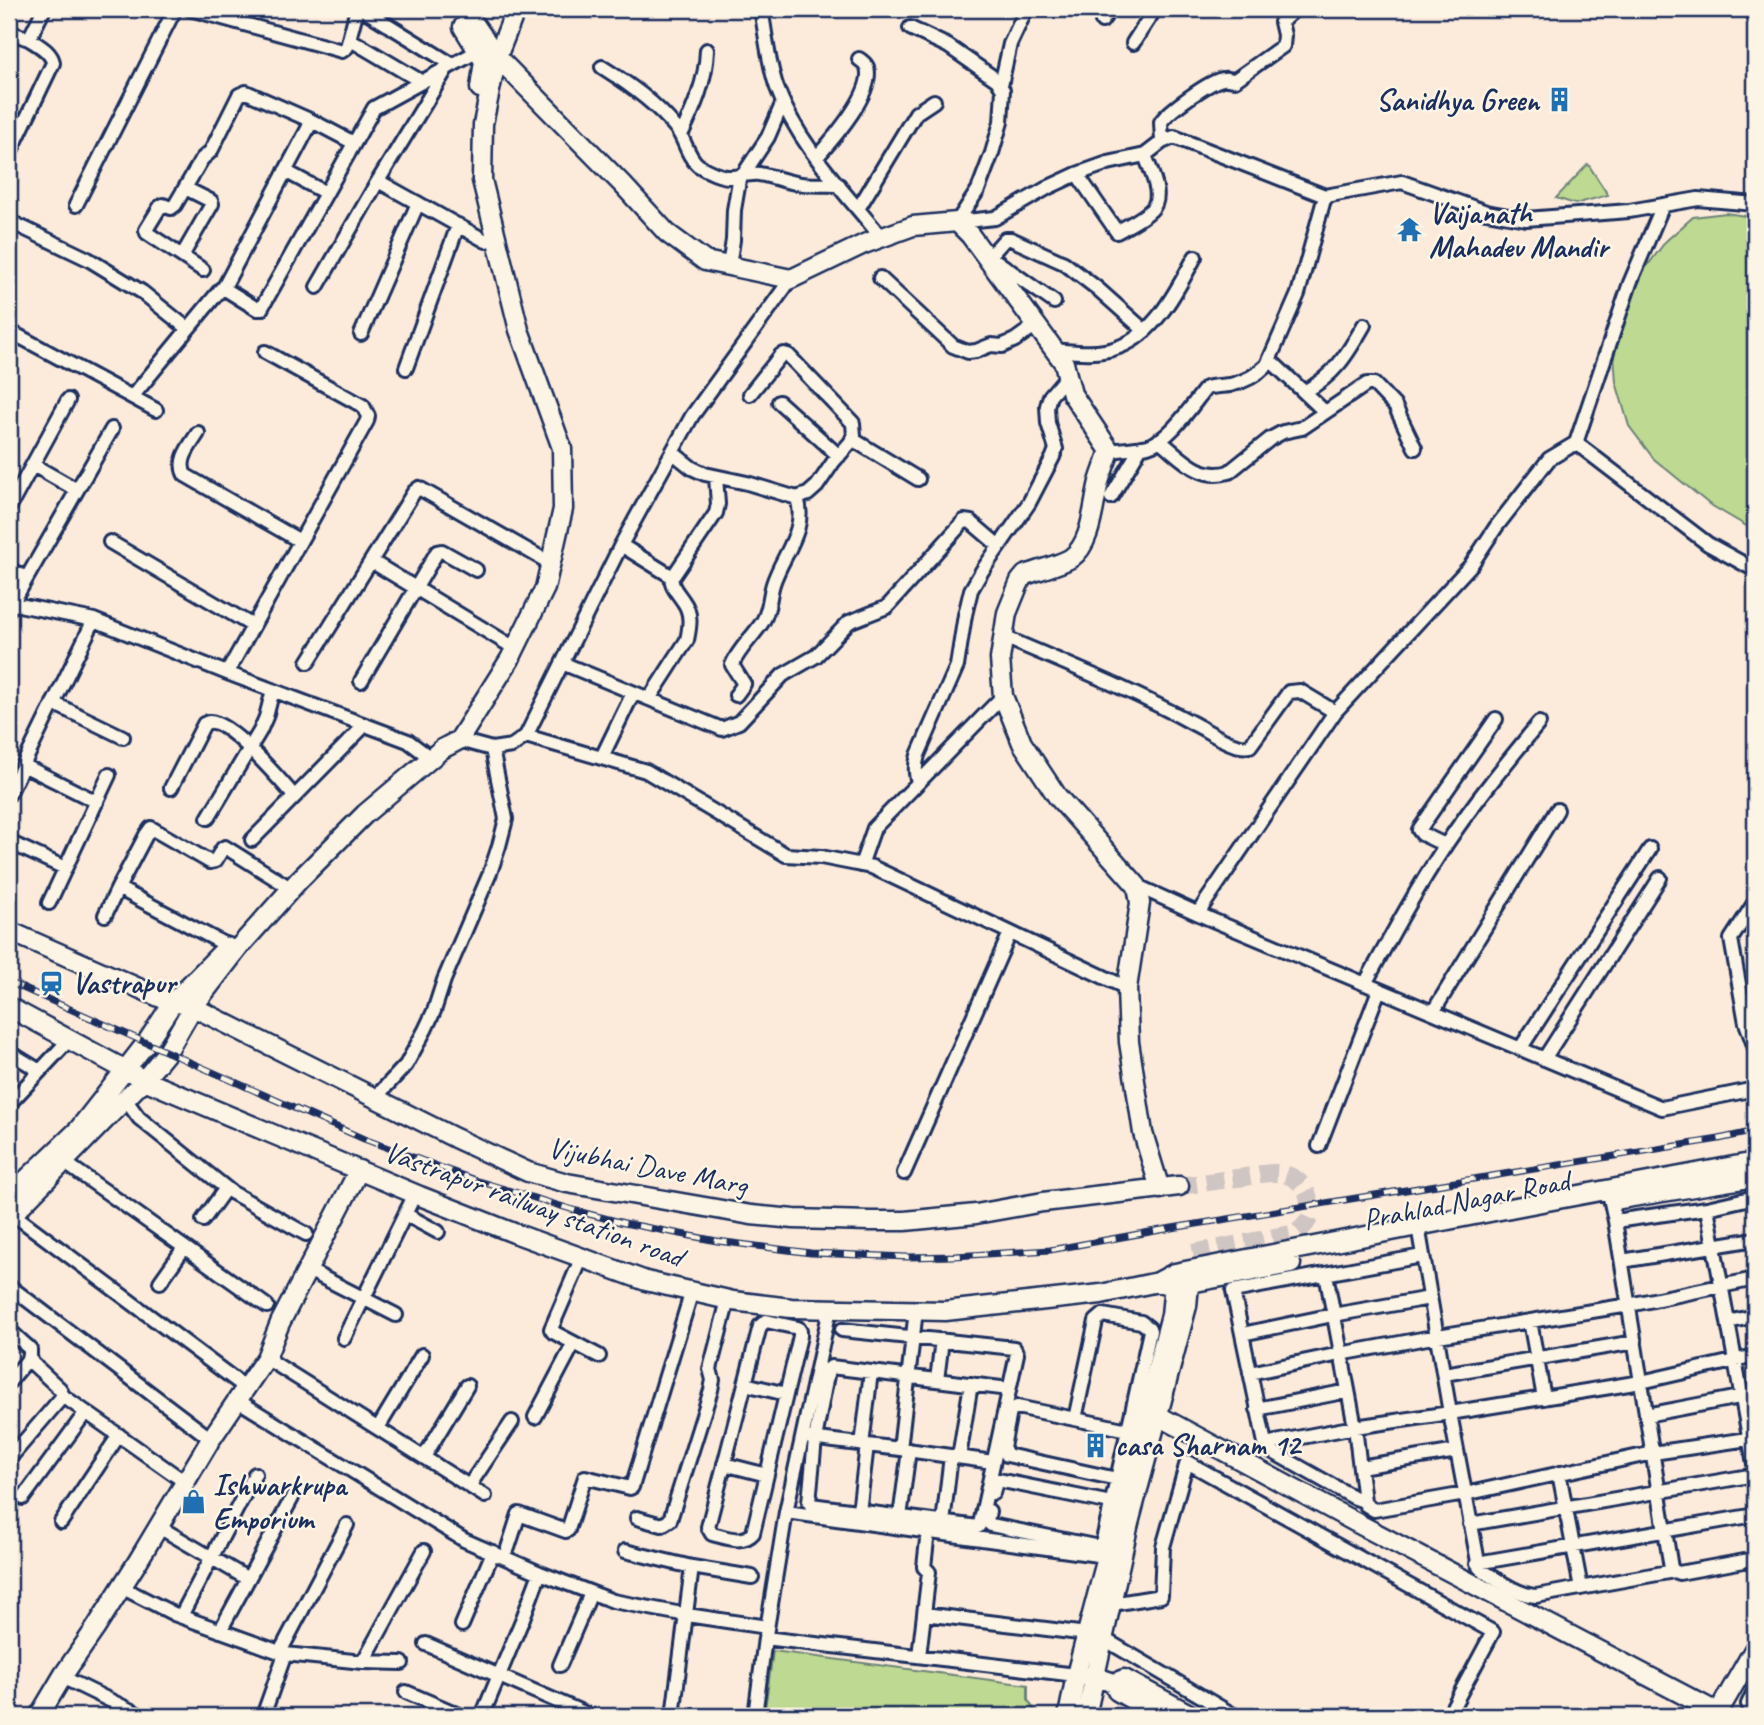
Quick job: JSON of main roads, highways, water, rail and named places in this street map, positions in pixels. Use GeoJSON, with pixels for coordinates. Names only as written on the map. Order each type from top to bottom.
{"type":"FeatureCollection","features":[{"type":"Feature","properties":{"kind":"tunnel"},"geometry":{"type":"LineString","coordinates":[[1179,1186],[1279,1173],[1301,1184],[1310,1205],[1309,1219],[1296,1233],[1193,1253]]}},
{"type":"Feature","properties":{"kind":"railway"},"geometry":{"type":"LineString","coordinates":[[9,982],[364,1139],[475,1180],[624,1223],[717,1241],[811,1253],[907,1257],[1050,1250],[1755,1131]]}},
{"type":"Feature","properties":{"kind":"place","name":"Sanidhya Green"},"geometry":{"type":"Point","coordinates":[1559,100]}},
{"type":"Feature","properties":{"kind":"place","name":"Vaijanath Mahadev Mandir"},"geometry":{"type":"Point","coordinates":[1409,230]}},
{"type":"Feature","properties":{"kind":"place","name":"Vastrapur"},"geometry":{"type":"Point","coordinates":[52,983]}},
{"type":"Feature","properties":{"kind":"place","name":"casa Sharnam 12"},"geometry":{"type":"Point","coordinates":[1095,1445]}},
{"type":"Feature","properties":{"kind":"place","name":"Ishwarkrupa Emporium"},"geometry":{"type":"Point","coordinates":[193,1502]}}]}
